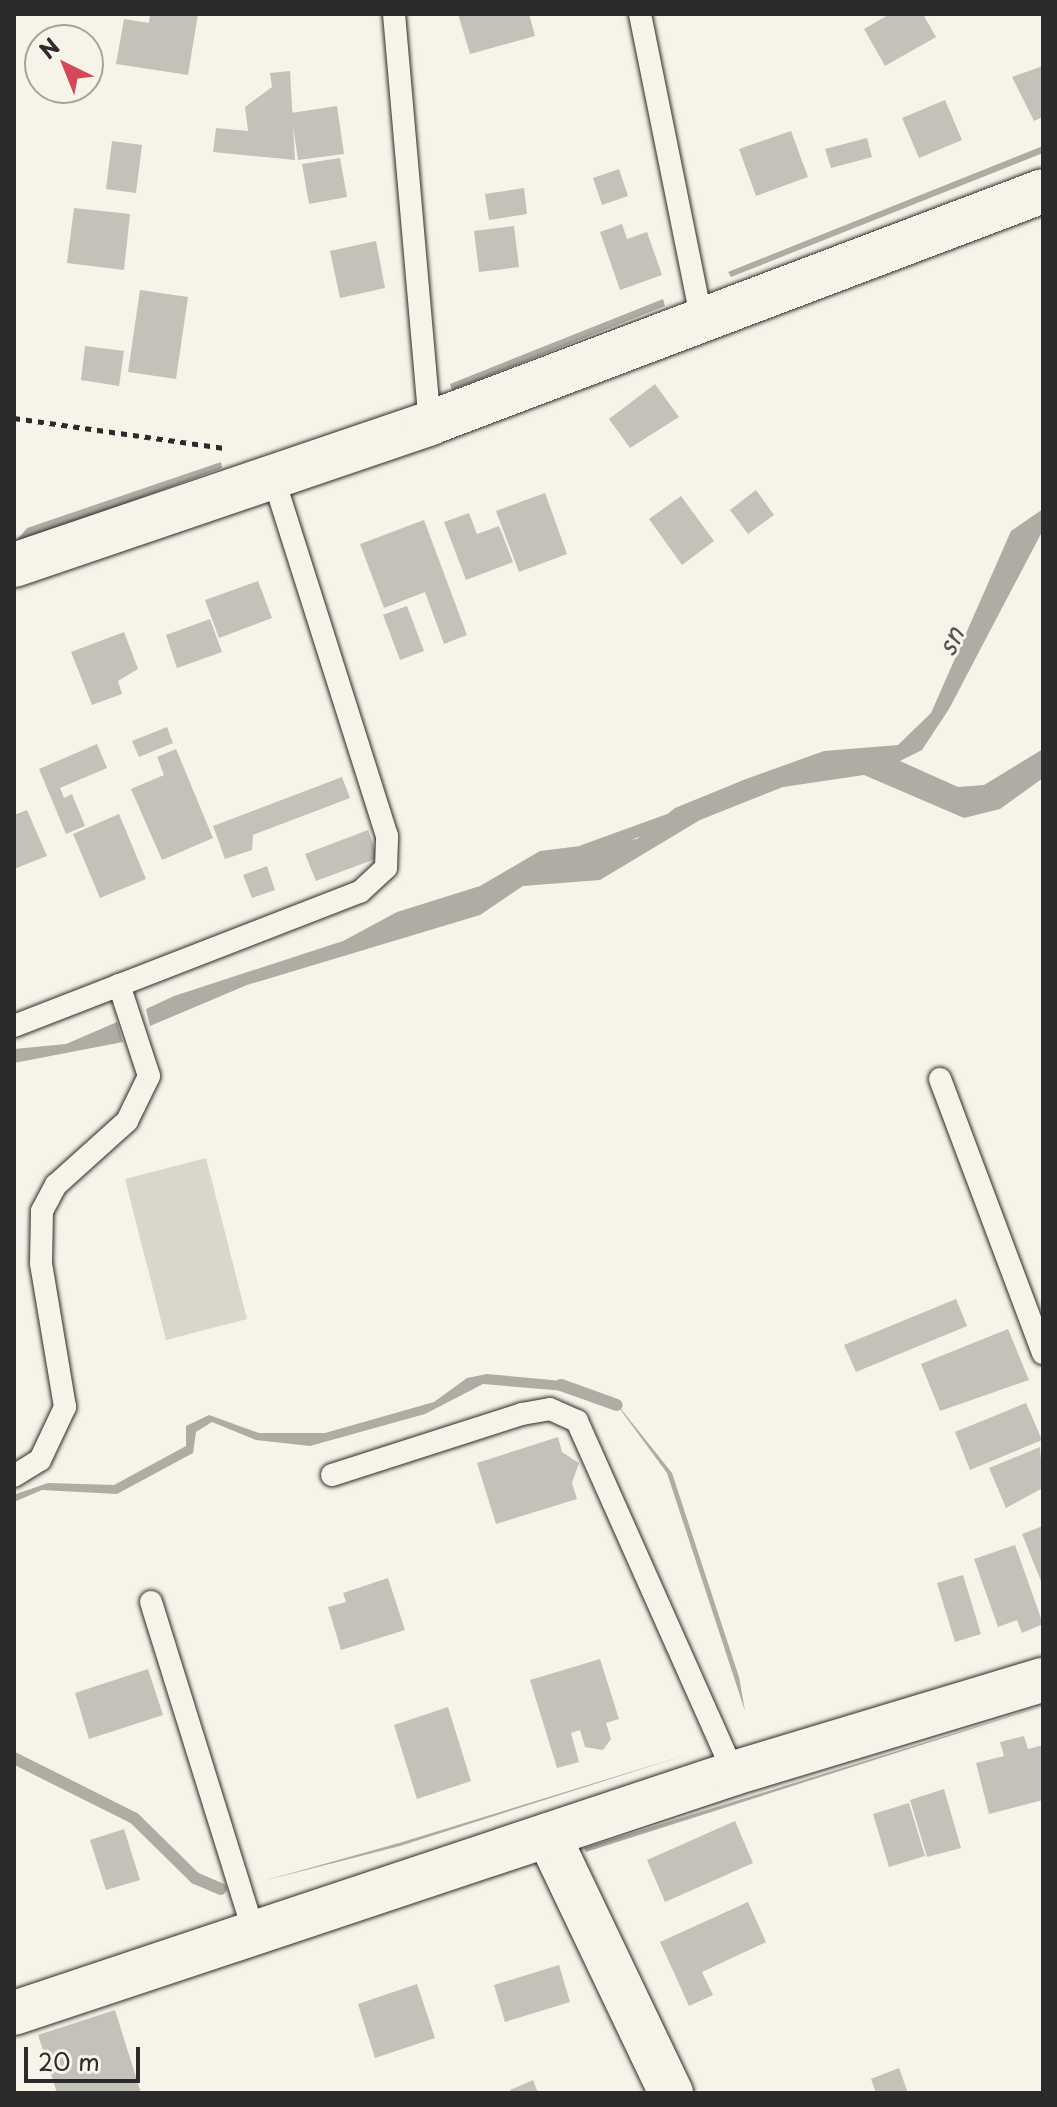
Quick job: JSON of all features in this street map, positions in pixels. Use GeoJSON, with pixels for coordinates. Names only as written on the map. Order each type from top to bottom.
{"type":"FeatureCollection","features":[{"type":"Feature","properties":{"kind":"street"},"geometry":{"type":"LineString","coordinates":[[14,565],[430,423],[701,316],[1043,191]]}},
{"type":"Feature","properties":{"kind":"street"},"geometry":{"type":"LineString","coordinates":[[14,2013],[734,1773],[1043,1680]]}},
{"type":"Feature","properties":{"kind":"street"},"geometry":{"type":"LineString","coordinates":[[548,1835],[671,2093]]}},
{"type":"Feature","properties":{"kind":"lane"},"geometry":{"type":"LineString","coordinates":[[394,14],[430,423]]}},
{"type":"Feature","properties":{"kind":"lane"},"geometry":{"type":"LineString","coordinates":[[640,14],[701,316]]}},
{"type":"Feature","properties":{"kind":"lane"},"geometry":{"type":"LineString","coordinates":[[14,1026],[360,892],[386,868],[387,836],[273,477]]}},
{"type":"Feature","properties":{"kind":"lane"},"geometry":{"type":"LineString","coordinates":[[14,1476],[40,1460],[65,1407],[41,1263],[42,1211],[56,1185],[127,1121],[144,1093],[149,1076],[119,985]]}},
{"type":"Feature","properties":{"kind":"lane"},"geometry":{"type":"LineString","coordinates":[[940,1079],[1043,1353]]}},
{"type":"Feature","properties":{"kind":"lane"},"geometry":{"type":"LineString","coordinates":[[332,1475],[522,1414],[550,1409],[577,1421],[734,1773]]}},
{"type":"Feature","properties":{"kind":"lane"},"geometry":{"type":"LineString","coordinates":[[151,1602],[254,1933]]}},
{"type":"Feature","properties":{"kind":"path"},"geometry":{"type":"LineString","coordinates":[[14,418],[222,447]]}},
{"type":"Feature","properties":{"kind":"shaded area"},"geometry":{"type":"Polygon","coordinates":[[[1043,146],[1043,153],[731,277],[728,272],[1043,146]]]}},
{"type":"Feature","properties":{"kind":"shaded area"},"geometry":{"type":"Polygon","coordinates":[[[663,299],[665,306],[452,390],[450,384],[663,299]]]}},
{"type":"Feature","properties":{"kind":"shaded area"},"geometry":{"type":"Polygon","coordinates":[[[221,462],[222,468],[14,544],[27,528],[221,462]]]}},
{"type":"Feature","properties":{"kind":"shaded area"},"geometry":{"type":"Polygon","coordinates":[[[1043,509],[1043,530],[949,709],[922,750],[900,761],[958,787],[984,785],[1043,749],[1043,778],[1000,809],[964,818],[864,775],[783,787],[700,820],[600,880],[523,886],[480,915],[247,985],[150,1026],[146,1009],[174,996],[343,941],[397,912],[480,886],[540,851],[637,839],[675,808],[746,779],[824,751],[898,745],[931,713],[1011,531],[1043,509]]]}},
{"type":"Feature","properties":{"kind":"shaded area"},"geometry":{"type":"Polygon","coordinates":[[[117,1022],[123,1042],[14,1063],[14,1049],[66,1044],[117,1022]]]}},
{"type":"Feature","properties":{"kind":"shaded area"},"geometry":{"type":"Polygon","coordinates":[[[206,1158],[247,1319],[166,1340],[125,1179],[206,1158]]]}},
{"type":"Feature","properties":{"kind":"shaded area"},"geometry":{"type":"Polygon","coordinates":[[[487,1374],[563,1381],[577,1392],[483,1384],[425,1414],[310,1446],[256,1440],[212,1422],[196,1432],[193,1453],[117,1494],[42,1490],[14,1502],[16,1494],[48,1483],[114,1485],[186,1446],[186,1426],[209,1415],[259,1433],[325,1433],[434,1402],[467,1378],[487,1374]]]}},
{"type":"Feature","properties":{"kind":"shaded area"},"geometry":{"type":"Polygon","coordinates":[[[606,1390],[672,1473],[739,1677],[745,1711],[667,1473],[606,1390]]]}},
{"type":"Feature","properties":{"kind":"shaded area"},"geometry":{"type":"Polygon","coordinates":[[[1043,1706],[586,1852],[584,1848],[1043,1706]]]}},
{"type":"Feature","properties":{"kind":"shaded area"},"geometry":{"type":"Polygon","coordinates":[[[689,1754],[400,1846],[263,1881],[399,1843],[689,1754]]]}},
{"type":"Feature","properties":{"kind":"building"},"geometry":{"type":"Polygon","coordinates":[[[150,14],[198,14],[188,75],[116,64],[124,19],[149,23],[150,14]]]}},
{"type":"Feature","properties":{"kind":"building"},"geometry":{"type":"Polygon","coordinates":[[[458,14],[529,14],[535,36],[470,54],[458,14]]]}},
{"type":"Feature","properties":{"kind":"building"},"geometry":{"type":"Polygon","coordinates":[[[890,14],[923,14],[936,37],[885,66],[864,29],[890,14]]]}},
{"type":"Feature","properties":{"kind":"building"},"geometry":{"type":"Polygon","coordinates":[[[1043,66],[1043,117],[1034,121],[1012,77],[1043,66]]]}},
{"type":"Feature","properties":{"kind":"building"},"geometry":{"type":"Polygon","coordinates":[[[290,71],[295,160],[213,152],[216,128],[248,131],[245,107],[272,87],[270,73],[290,71]]]}},
{"type":"Feature","properties":{"kind":"building"},"geometry":{"type":"Polygon","coordinates":[[[945,100],[962,140],[919,158],[902,118],[945,100]]]}},
{"type":"Feature","properties":{"kind":"building"},"geometry":{"type":"Polygon","coordinates":[[[337,106],[344,154],[298,160],[291,113],[337,106]]]}},
{"type":"Feature","properties":{"kind":"building"},"geometry":{"type":"Polygon","coordinates":[[[791,131],[808,177],[756,196],[739,149],[791,131]]]}},
{"type":"Feature","properties":{"kind":"building"},"geometry":{"type":"Polygon","coordinates":[[[867,138],[872,157],[831,168],[825,149],[867,138]]]}},
{"type":"Feature","properties":{"kind":"building"},"geometry":{"type":"Polygon","coordinates":[[[112,141],[142,145],[136,193],[106,189],[112,141]]]}},
{"type":"Feature","properties":{"kind":"building"},"geometry":{"type":"Polygon","coordinates":[[[340,158],[347,197],[309,204],[302,164],[340,158]]]}},
{"type":"Feature","properties":{"kind":"building"},"geometry":{"type":"Polygon","coordinates":[[[619,169],[628,196],[602,205],[593,178],[619,169]]]}},
{"type":"Feature","properties":{"kind":"building"},"geometry":{"type":"Polygon","coordinates":[[[524,188],[527,214],[489,220],[485,194],[524,188]]]}},
{"type":"Feature","properties":{"kind":"building"},"geometry":{"type":"Polygon","coordinates":[[[74,208],[130,214],[124,270],[67,263],[74,208]]]}},
{"type":"Feature","properties":{"kind":"building"},"geometry":{"type":"Polygon","coordinates":[[[622,224],[627,239],[647,232],[662,275],[620,290],[600,232],[622,224]]]}},
{"type":"Feature","properties":{"kind":"building"},"geometry":{"type":"Polygon","coordinates":[[[514,226],[519,267],[479,272],[474,231],[514,226]]]}},
{"type":"Feature","properties":{"kind":"building"},"geometry":{"type":"Polygon","coordinates":[[[376,241],[385,288],[340,298],[330,251],[376,241]]]}},
{"type":"Feature","properties":{"kind":"building"},"geometry":{"type":"Polygon","coordinates":[[[140,290],[188,297],[176,379],[128,372],[140,290]]]}},
{"type":"Feature","properties":{"kind":"building"},"geometry":{"type":"Polygon","coordinates":[[[85,346],[124,351],[119,386],[81,380],[85,346]]]}},
{"type":"Feature","properties":{"kind":"building"},"geometry":{"type":"Polygon","coordinates":[[[655,384],[679,417],[630,448],[609,419],[655,384]]]}},
{"type":"Feature","properties":{"kind":"building"},"geometry":{"type":"Polygon","coordinates":[[[756,490],[774,515],[748,534],[730,510],[756,490]]]}},
{"type":"Feature","properties":{"kind":"building"},"geometry":{"type":"Polygon","coordinates":[[[545,493],[567,554],[519,572],[496,511],[545,493]]]}},
{"type":"Feature","properties":{"kind":"building"},"geometry":{"type":"Polygon","coordinates":[[[681,496],[714,541],[682,565],[649,519],[681,496]]]}},
{"type":"Feature","properties":{"kind":"building"},"geometry":{"type":"Polygon","coordinates":[[[469,513],[477,534],[499,526],[513,562],[466,580],[444,522],[469,513]]]}},
{"type":"Feature","properties":{"kind":"building"},"geometry":{"type":"Polygon","coordinates":[[[424,520],[467,635],[444,644],[425,592],[384,608],[360,544],[424,520]]]}},
{"type":"Feature","properties":{"kind":"building"},"geometry":{"type":"Polygon","coordinates":[[[258,581],[272,618],[219,638],[205,600],[258,581]]]}},
{"type":"Feature","properties":{"kind":"building"},"geometry":{"type":"Polygon","coordinates":[[[407,606],[424,651],[400,660],[383,615],[407,606]]]}},
{"type":"Feature","properties":{"kind":"building"},"geometry":{"type":"Polygon","coordinates":[[[210,619],[222,652],[177,668],[166,635],[210,619]]]}},
{"type":"Feature","properties":{"kind":"building"},"geometry":{"type":"Polygon","coordinates":[[[124,632],[138,669],[118,681],[122,694],[92,705],[71,652],[124,632]]]}},
{"type":"Feature","properties":{"kind":"building"},"geometry":{"type":"Polygon","coordinates":[[[167,727],[173,743],[139,757],[132,741],[167,727]]]}},
{"type":"Feature","properties":{"kind":"building"},"geometry":{"type":"Polygon","coordinates":[[[97,744],[107,768],[60,788],[64,798],[72,794],[85,826],[66,834],[39,769],[97,744]]]}},
{"type":"Feature","properties":{"kind":"building"},"geometry":{"type":"Polygon","coordinates":[[[176,749],[213,838],[162,860],[131,789],[164,775],[157,757],[176,749]]]}},
{"type":"Feature","properties":{"kind":"building"},"geometry":{"type":"Polygon","coordinates":[[[342,777],[350,798],[253,835],[252,850],[225,859],[213,826],[342,777]]]}},
{"type":"Feature","properties":{"kind":"building"},"geometry":{"type":"Polygon","coordinates":[[[27,810],[47,856],[14,869],[14,815],[27,810]]]}},
{"type":"Feature","properties":{"kind":"building"},"geometry":{"type":"Polygon","coordinates":[[[119,814],[146,879],[100,898],[73,834],[119,814]]]}},
{"type":"Feature","properties":{"kind":"building"},"geometry":{"type":"Polygon","coordinates":[[[368,830],[378,858],[316,881],[305,854],[368,830]]]}},
{"type":"Feature","properties":{"kind":"building"},"geometry":{"type":"Polygon","coordinates":[[[267,866],[275,890],[252,898],[243,875],[267,866]]]}},
{"type":"Feature","properties":{"kind":"building"},"geometry":{"type":"Polygon","coordinates":[[[956,1299],[967,1326],[856,1372],[844,1345],[956,1299]]]}},
{"type":"Feature","properties":{"kind":"building"},"geometry":{"type":"Polygon","coordinates":[[[1008,1329],[1029,1380],[940,1411],[921,1364],[1008,1329]]]}},
{"type":"Feature","properties":{"kind":"building"},"geometry":{"type":"Polygon","coordinates":[[[1026,1403],[1042,1440],[970,1470],[955,1432],[1026,1403]]]}},
{"type":"Feature","properties":{"kind":"building"},"geometry":{"type":"Polygon","coordinates":[[[558,1437],[562,1452],[579,1463],[572,1483],[577,1499],[496,1524],[477,1463],[558,1437]]]}},
{"type":"Feature","properties":{"kind":"building"},"geometry":{"type":"Polygon","coordinates":[[[1040,1447],[1043,1488],[1006,1508],[989,1468],[1040,1447]]]}},
{"type":"Feature","properties":{"kind":"building"},"geometry":{"type":"Polygon","coordinates":[[[1043,1526],[1043,1586],[1022,1534],[1043,1526]]]}},
{"type":"Feature","properties":{"kind":"building"},"geometry":{"type":"Polygon","coordinates":[[[1015,1545],[1043,1624],[1022,1633],[1017,1620],[998,1627],[974,1559],[1015,1545]]]}},
{"type":"Feature","properties":{"kind":"building"},"geometry":{"type":"Polygon","coordinates":[[[963,1575],[981,1634],[955,1642],[937,1583],[963,1575]]]}},
{"type":"Feature","properties":{"kind":"building"},"geometry":{"type":"Polygon","coordinates":[[[388,1578],[405,1630],[341,1650],[328,1607],[346,1602],[343,1593],[388,1578]]]}},
{"type":"Feature","properties":{"kind":"building"},"geometry":{"type":"Polygon","coordinates":[[[600,1659],[619,1719],[606,1723],[611,1739],[603,1750],[585,1747],[580,1730],[571,1733],[579,1762],[557,1768],[530,1680],[600,1659]]]}},
{"type":"Feature","properties":{"kind":"building"},"geometry":{"type":"Polygon","coordinates":[[[148,1669],[163,1715],[89,1739],[75,1693],[148,1669]]]}},
{"type":"Feature","properties":{"kind":"building"},"geometry":{"type":"Polygon","coordinates":[[[448,1707],[471,1781],[417,1799],[394,1725],[448,1707]]]}},
{"type":"Feature","properties":{"kind":"building"},"geometry":{"type":"Polygon","coordinates":[[[1024,1736],[1028,1749],[1043,1745],[1043,1800],[989,1814],[976,1763],[1004,1756],[1000,1742],[1024,1736]]]}},
{"type":"Feature","properties":{"kind":"building"},"geometry":{"type":"Polygon","coordinates":[[[944,1789],[961,1848],[927,1857],[910,1800],[944,1789]]]}},
{"type":"Feature","properties":{"kind":"building"},"geometry":{"type":"Polygon","coordinates":[[[909,1803],[925,1856],[889,1867],[873,1814],[909,1803]]]}},
{"type":"Feature","properties":{"kind":"building"},"geometry":{"type":"Polygon","coordinates":[[[735,1821],[753,1863],[665,1902],[647,1860],[735,1821]]]}},
{"type":"Feature","properties":{"kind":"building"},"geometry":{"type":"Polygon","coordinates":[[[124,1829],[140,1880],[106,1890],[90,1840],[124,1829]]]}},
{"type":"Feature","properties":{"kind":"building"},"geometry":{"type":"Polygon","coordinates":[[[748,1902],[766,1942],[702,1972],[713,1995],[689,2006],[660,1942],[748,1902]]]}},
{"type":"Feature","properties":{"kind":"building"},"geometry":{"type":"Polygon","coordinates":[[[559,1965],[570,2002],[505,2022],[494,1985],[559,1965]]]}},
{"type":"Feature","properties":{"kind":"building"},"geometry":{"type":"Polygon","coordinates":[[[417,1984],[435,2038],[375,2058],[358,2004],[417,1984]]]}},
{"type":"Feature","properties":{"kind":"building"},"geometry":{"type":"Polygon","coordinates":[[[115,2010],[141,2093],[57,2093],[38,2035],[115,2010]]]}},
{"type":"Feature","properties":{"kind":"building"},"geometry":{"type":"Polygon","coordinates":[[[899,2068],[908,2093],[876,2093],[871,2079],[899,2068]]]}},
{"type":"Feature","properties":{"kind":"building"},"geometry":{"type":"Polygon","coordinates":[[[533,2080],[538,2093],[511,2093],[510,2090],[533,2080]]]}},
{"type":"Feature","properties":{"kind":"waterway"},"geometry":{"type":"LineString","coordinates":[[583,851],[671,819]]}},
{"type":"Feature","properties":{"kind":"waterway"},"geometry":{"type":"LineString","coordinates":[[561,1385],[617,1405]]}},
{"type":"Feature","properties":{"kind":"waterway"},"geometry":{"type":"LineString","coordinates":[[14,1758],[134,1818],[195,1878],[221,1889]]}},
{"type":"Feature","properties":{"kind":"water label","name":"sn"},"geometry":{"type":"Point","coordinates":[950,641]}}]}
